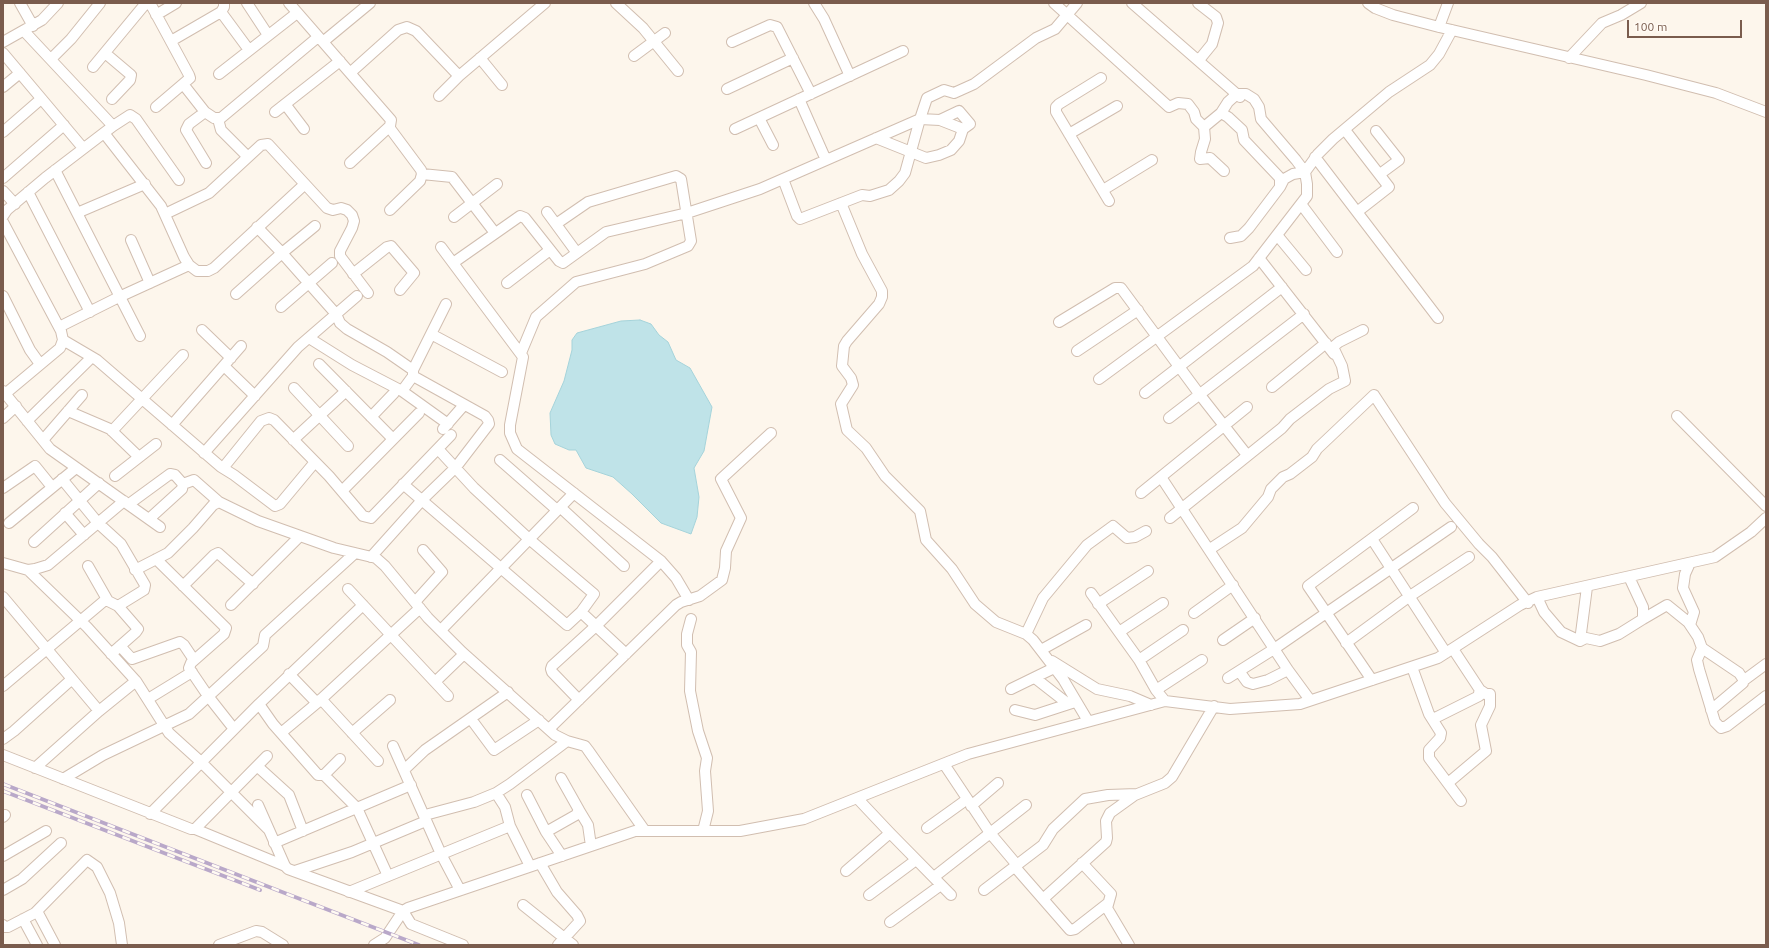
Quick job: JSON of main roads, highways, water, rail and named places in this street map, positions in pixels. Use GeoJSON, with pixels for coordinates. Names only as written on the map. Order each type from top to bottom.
{"type":"FeatureCollection","features":[{"type":"Feature","properties":{"kind":"water"},"geometry":{"type":"Polygon","coordinates":[[[640,320],[651,324],[659,335],[668,342],[676,360],[690,368],[712,407],[704,451],[694,468],[699,497],[697,517],[691,534],[661,523],[613,477],[586,468],[576,450],[569,450],[555,444],[551,435],[550,413],[564,381],[572,350],[572,340],[577,333],[621,321],[640,320]]]}},
{"type":"Feature","properties":{"kind":"railway"},"geometry":{"type":"LineString","coordinates":[[3,784],[419,945]]}},
{"type":"Feature","properties":{"kind":"railway"},"geometry":{"type":"LineString","coordinates":[[3,791],[260,890]]}}]}
